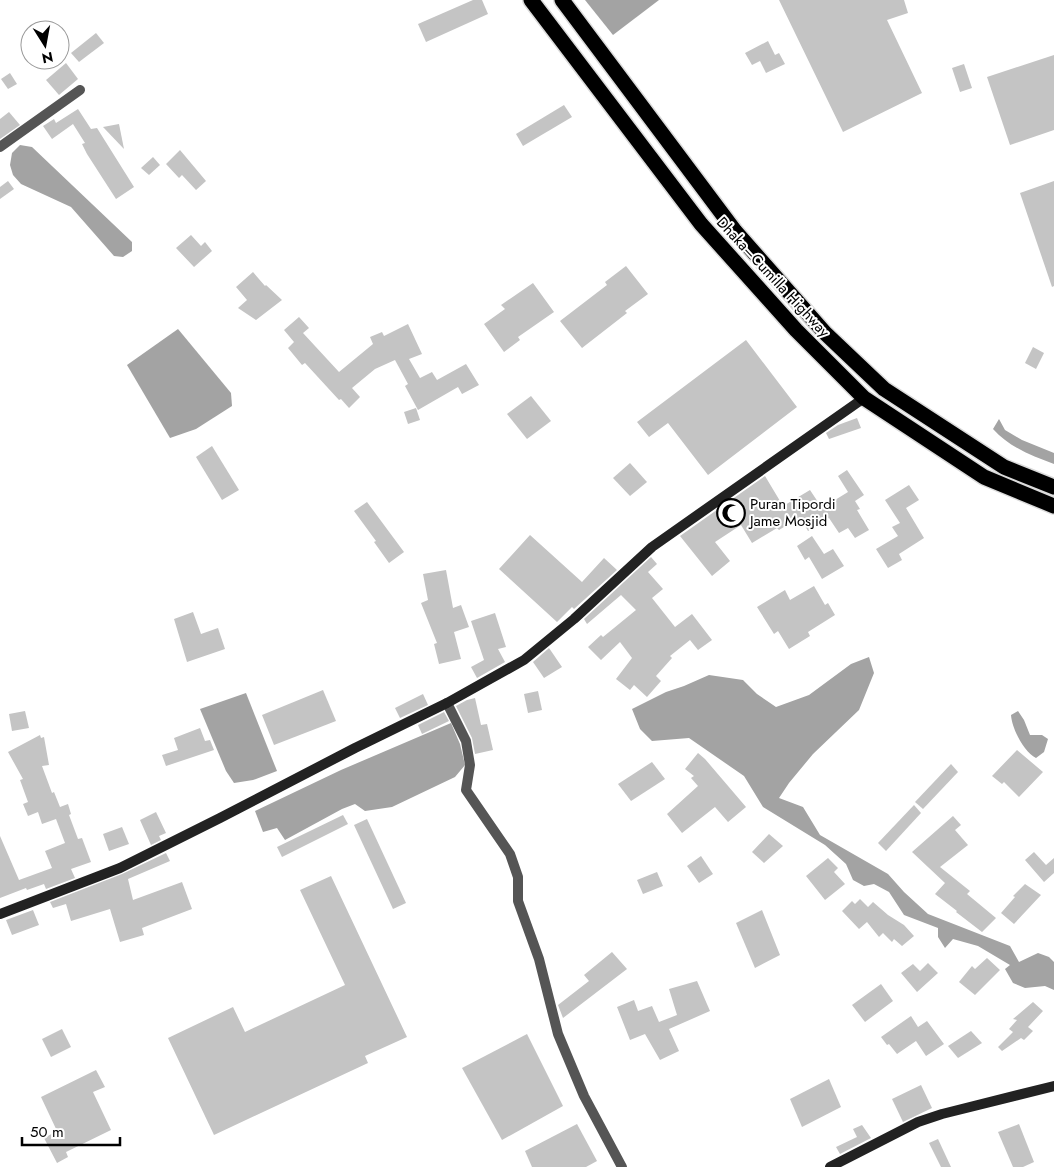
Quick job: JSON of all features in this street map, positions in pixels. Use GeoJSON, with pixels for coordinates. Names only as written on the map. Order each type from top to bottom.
{"type":"FeatureCollection","features":[{"type":"Feature","properties":{"kind":"highway","name":"Dhaka–Cumilla Highway"},"geometry":{"type":"LineString","coordinates":[[531,0],[700,224],[796,330],[869,401],[984,476],[1054,506]]}},
{"type":"Feature","properties":{"kind":"highway","name":"Dhaka–Cumilla Highway"},"geometry":{"type":"LineString","coordinates":[[562,0],[735,231],[825,333],[884,389],[1004,467],[1054,487]]}},
{"type":"Feature","properties":{"kind":"highway"},"geometry":{"type":"LineString","coordinates":[[869,401],[884,389]]}},
{"type":"Feature","properties":{"kind":"street"},"geometry":{"type":"LineString","coordinates":[[0,147],[80,90]]}},
{"type":"Feature","properties":{"kind":"street"},"geometry":{"type":"LineString","coordinates":[[0,914],[120,868],[355,748],[448,703],[524,660],[574,619],[652,547],[869,401]]}},
{"type":"Feature","properties":{"kind":"street"},"geometry":{"type":"LineString","coordinates":[[448,703],[466,741],[470,765],[466,790],[510,854],[518,877],[518,901],[539,959],[558,1034],[584,1096],[622,1167]]}},
{"type":"Feature","properties":{"kind":"street"},"geometry":{"type":"LineString","coordinates":[[830,1167],[918,1122],[942,1114],[1054,1086]]}},
{"type":"Feature","properties":{"kind":"shaded area"},"geometry":{"type":"Polygon","coordinates":[[[585,0],[659,0],[613,35],[585,0]]]}},
{"type":"Feature","properties":{"kind":"shaded area"},"geometry":{"type":"Polygon","coordinates":[[[20,145],[32,147],[132,242],[132,251],[123,257],[114,256],[71,207],[21,184],[13,175],[10,165],[12,153],[20,145]]]}},
{"type":"Feature","properties":{"kind":"shaded area"},"geometry":{"type":"Polygon","coordinates":[[[178,329],[231,393],[232,406],[196,429],[170,438],[127,365],[178,329]]]}},
{"type":"Feature","properties":{"kind":"shaded area"},"geometry":{"type":"Polygon","coordinates":[[[999,419],[1005,430],[1022,440],[1054,453],[1054,464],[1037,458],[1006,441],[993,429],[999,419]]]}},
{"type":"Feature","properties":{"kind":"shaded area"},"geometry":{"type":"Polygon","coordinates":[[[869,657],[874,673],[859,710],[813,754],[779,798],[803,807],[820,835],[888,874],[928,914],[1010,946],[1019,962],[1038,953],[1049,957],[1054,962],[1054,990],[1045,986],[1025,988],[1013,983],[1005,969],[1010,965],[978,946],[953,939],[945,948],[938,937],[938,928],[904,915],[889,892],[874,884],[864,886],[853,880],[846,864],[825,845],[763,807],[744,776],[689,738],[652,741],[640,729],[632,709],[666,692],[709,675],[743,680],[757,694],[776,707],[809,695],[851,664],[869,657]]]}},
{"type":"Feature","properties":{"kind":"shaded area"},"geometry":{"type":"Polygon","coordinates":[[[246,693],[277,771],[253,780],[234,783],[226,771],[200,709],[246,693]]]}},
{"type":"Feature","properties":{"kind":"shaded area"},"geometry":{"type":"Polygon","coordinates":[[[1018,711],[1030,735],[1042,735],[1048,739],[1044,752],[1036,758],[1027,751],[1019,740],[1014,727],[1011,715],[1018,711]]]}},
{"type":"Feature","properties":{"kind":"shaded area"},"geometry":{"type":"Polygon","coordinates":[[[451,723],[460,744],[465,765],[455,777],[392,807],[365,811],[355,804],[285,840],[277,828],[263,832],[255,811],[341,770],[451,723]]]}},
{"type":"Feature","properties":{"kind":"building"},"geometry":{"type":"Polygon","coordinates":[[[473,0],[482,0],[488,14],[426,42],[418,24],[473,0]]]}},
{"type":"Feature","properties":{"kind":"building"},"geometry":{"type":"Polygon","coordinates":[[[779,0],[904,0],[908,13],[887,20],[922,93],[843,132],[779,0]]]}},
{"type":"Feature","properties":{"kind":"building"},"geometry":{"type":"Polygon","coordinates":[[[96,33],[104,43],[79,62],[71,53],[96,33]]]}},
{"type":"Feature","properties":{"kind":"building"},"geometry":{"type":"Polygon","coordinates":[[[768,41],[775,55],[779,53],[785,64],[766,73],[760,61],[752,65],[745,53],[768,41]]]}},
{"type":"Feature","properties":{"kind":"building"},"geometry":{"type":"Polygon","coordinates":[[[1054,55],[1054,130],[1010,145],[987,77],[1054,55]]]}},
{"type":"Feature","properties":{"kind":"building"},"geometry":{"type":"Polygon","coordinates":[[[964,64],[972,88],[960,92],[952,68],[964,64]]]}},
{"type":"Feature","properties":{"kind":"building"},"geometry":{"type":"Polygon","coordinates":[[[70,68],[78,79],[59,95],[46,80],[58,70],[70,70],[70,68]]]}},
{"type":"Feature","properties":{"kind":"building"},"geometry":{"type":"Polygon","coordinates":[[[10,73],[17,84],[8,89],[1,79],[10,73]]]}},
{"type":"Feature","properties":{"kind":"building"},"geometry":{"type":"Polygon","coordinates":[[[564,105],[572,117],[523,146],[516,134],[564,105]]]}},
{"type":"Feature","properties":{"kind":"building"},"geometry":{"type":"Polygon","coordinates":[[[78,109],[91,129],[97,128],[134,187],[116,199],[87,154],[82,144],[85,143],[73,124],[52,139],[43,126],[54,119],[56,123],[78,109]]]}},
{"type":"Feature","properties":{"kind":"building"},"geometry":{"type":"Polygon","coordinates":[[[9,112],[20,125],[0,139],[0,119],[9,112]]]}},
{"type":"Feature","properties":{"kind":"building"},"geometry":{"type":"Polygon","coordinates":[[[119,124],[124,149],[103,127],[119,124]]]}},
{"type":"Feature","properties":{"kind":"building"},"geometry":{"type":"Polygon","coordinates":[[[180,150],[206,181],[196,190],[182,175],[179,178],[166,164],[180,150]]]}},
{"type":"Feature","properties":{"kind":"building"},"geometry":{"type":"Polygon","coordinates":[[[153,157],[160,165],[149,175],[141,168],[153,157]]]}},
{"type":"Feature","properties":{"kind":"building"},"geometry":{"type":"Polygon","coordinates":[[[8,181],[14,189],[0,199],[0,187],[8,181]]]}},
{"type":"Feature","properties":{"kind":"building"},"geometry":{"type":"Polygon","coordinates":[[[1054,181],[1054,286],[1052,287],[1020,193],[1054,181]]]}},
{"type":"Feature","properties":{"kind":"building"},"geometry":{"type":"Polygon","coordinates":[[[191,235],[201,246],[205,242],[212,251],[194,267],[176,248],[191,235]]]}},
{"type":"Feature","properties":{"kind":"building"},"geometry":{"type":"Polygon","coordinates":[[[626,266],[648,294],[582,348],[560,321],[607,285],[605,282],[626,266]]]}},
{"type":"Feature","properties":{"kind":"building"},"geometry":{"type":"Polygon","coordinates":[[[253,272],[265,286],[282,300],[256,320],[238,308],[247,300],[236,287],[253,272]]]}},
{"type":"Feature","properties":{"kind":"building"},"geometry":{"type":"Polygon","coordinates":[[[533,283],[554,312],[518,337],[520,340],[504,352],[484,324],[505,309],[501,305],[533,283]]]}},
{"type":"Feature","properties":{"kind":"building"},"geometry":{"type":"Polygon","coordinates":[[[299,317],[309,328],[303,333],[339,372],[373,344],[370,337],[382,332],[384,336],[408,324],[422,354],[409,359],[420,378],[432,372],[437,380],[466,364],[479,385],[462,394],[458,387],[418,410],[405,386],[408,384],[395,360],[375,369],[352,388],[360,397],[349,408],[341,399],[339,400],[305,363],[302,365],[288,348],[294,342],[284,330],[299,317]]]}},
{"type":"Feature","properties":{"kind":"building"},"geometry":{"type":"Polygon","coordinates":[[[746,340],[797,407],[708,475],[668,423],[649,437],[637,422],[746,340]]]}},
{"type":"Feature","properties":{"kind":"building"},"geometry":{"type":"Polygon","coordinates":[[[1033,347],[1044,353],[1036,369],[1025,363],[1033,347]]]}},
{"type":"Feature","properties":{"kind":"building"},"geometry":{"type":"Polygon","coordinates":[[[531,396],[551,421],[527,439],[507,414],[531,396]]]}},
{"type":"Feature","properties":{"kind":"building"},"geometry":{"type":"Polygon","coordinates":[[[416,408],[420,420],[408,424],[404,412],[416,408]]]}},
{"type":"Feature","properties":{"kind":"building"},"geometry":{"type":"Polygon","coordinates":[[[857,418],[861,428],[829,439],[826,433],[838,425],[857,418]]]}},
{"type":"Feature","properties":{"kind":"building"},"geometry":{"type":"Polygon","coordinates":[[[212,446],[239,490],[222,500],[196,457],[212,446]]]}},
{"type":"Feature","properties":{"kind":"building"},"geometry":{"type":"Polygon","coordinates":[[[630,463],[647,482],[630,496],[613,478],[630,463]]]}},
{"type":"Feature","properties":{"kind":"building"},"geometry":{"type":"Polygon","coordinates":[[[847,470],[864,495],[855,501],[860,509],[857,510],[869,530],[855,538],[848,528],[839,533],[829,518],[808,531],[800,517],[752,543],[741,525],[715,542],[730,561],[712,576],[680,536],[765,476],[780,501],[782,500],[785,505],[810,490],[822,508],[848,492],[838,476],[847,470]]]}},
{"type":"Feature","properties":{"kind":"building"},"geometry":{"type":"Polygon","coordinates":[[[909,485],[919,500],[906,508],[924,538],[899,554],[902,560],[888,568],[876,549],[898,536],[892,527],[900,523],[885,500],[909,485]]]}},
{"type":"Feature","properties":{"kind":"building"},"geometry":{"type":"Polygon","coordinates":[[[367,502],[404,552],[389,563],[354,511],[367,502]]]}},
{"type":"Feature","properties":{"kind":"building"},"geometry":{"type":"Polygon","coordinates":[[[530,535],[582,582],[604,558],[617,570],[574,609],[572,607],[557,622],[499,569],[530,535]]]}},
{"type":"Feature","properties":{"kind":"building"},"geometry":{"type":"Polygon","coordinates":[[[812,536],[824,554],[833,549],[844,566],[822,579],[809,557],[805,560],[797,546],[812,536]]]}},
{"type":"Feature","properties":{"kind":"building"},"geometry":{"type":"Polygon","coordinates":[[[651,557],[657,564],[648,572],[663,589],[652,598],[675,627],[692,614],[712,640],[698,650],[690,640],[670,656],[672,658],[656,676],[661,681],[647,697],[634,685],[630,690],[616,679],[632,658],[620,642],[601,660],[588,647],[601,635],[603,637],[636,610],[621,595],[587,624],[584,619],[651,557]]]}},
{"type":"Feature","properties":{"kind":"building"},"geometry":{"type":"Polygon","coordinates":[[[446,570],[453,608],[461,605],[469,627],[454,632],[461,659],[439,664],[434,644],[437,643],[421,603],[428,600],[423,574],[446,570]]]}},
{"type":"Feature","properties":{"kind":"building"},"geometry":{"type":"Polygon","coordinates":[[[814,586],[825,605],[828,603],[835,615],[808,632],[810,636],[789,649],[778,631],[774,634],[757,607],[785,590],[790,600],[814,586]]]}},
{"type":"Feature","properties":{"kind":"building"},"geometry":{"type":"Polygon","coordinates":[[[193,612],[201,634],[218,628],[225,649],[187,662],[174,619],[193,612]]]}},
{"type":"Feature","properties":{"kind":"building"},"geometry":{"type":"Polygon","coordinates":[[[495,613],[506,647],[498,649],[505,662],[477,678],[471,667],[484,660],[471,621],[495,613]]]}},
{"type":"Feature","properties":{"kind":"building"},"geometry":{"type":"Polygon","coordinates":[[[549,648],[562,667],[544,678],[533,662],[549,648]]]}},
{"type":"Feature","properties":{"kind":"building"},"geometry":{"type":"Polygon","coordinates":[[[323,690],[336,721],[274,745],[262,715],[323,690]]]}},
{"type":"Feature","properties":{"kind":"building"},"geometry":{"type":"Polygon","coordinates":[[[538,691],[542,710],[528,713],[524,694],[538,691]]]}},
{"type":"Feature","properties":{"kind":"building"},"geometry":{"type":"Polygon","coordinates":[[[423,694],[428,705],[400,718],[395,708],[423,694]]]}},
{"type":"Feature","properties":{"kind":"building"},"geometry":{"type":"Polygon","coordinates":[[[475,698],[481,725],[487,724],[493,750],[475,754],[472,738],[456,706],[475,698]]]}},
{"type":"Feature","properties":{"kind":"building"},"geometry":{"type":"Polygon","coordinates":[[[25,711],[29,728],[12,731],[9,714],[25,711]]]}},
{"type":"Feature","properties":{"kind":"building"},"geometry":{"type":"Polygon","coordinates":[[[444,712],[449,721],[422,734],[418,725],[444,712]]]}},
{"type":"Feature","properties":{"kind":"building"},"geometry":{"type":"Polygon","coordinates":[[[200,728],[205,741],[210,740],[214,750],[166,766],[162,755],[178,750],[174,738],[200,728]]]}},
{"type":"Feature","properties":{"kind":"building"},"geometry":{"type":"Polygon","coordinates":[[[40,735],[41,738],[44,737],[49,765],[42,766],[52,793],[54,792],[60,807],[68,804],[71,814],[69,815],[78,839],[82,838],[91,862],[71,869],[75,878],[46,889],[44,884],[27,890],[26,888],[0,898],[0,836],[19,880],[52,868],[45,851],[65,843],[56,819],[42,824],[38,812],[28,816],[23,804],[28,802],[20,780],[23,779],[8,752],[40,735]]]}},
{"type":"Feature","properties":{"kind":"building"},"geometry":{"type":"Polygon","coordinates":[[[1017,750],[1043,772],[1019,797],[1004,782],[1002,784],[992,776],[1017,750]]]}},
{"type":"Feature","properties":{"kind":"building"},"geometry":{"type":"Polygon","coordinates":[[[698,753],[746,807],[728,822],[715,807],[682,833],[667,814],[698,786],[691,778],[694,776],[685,769],[698,753]]]}},
{"type":"Feature","properties":{"kind":"building"},"geometry":{"type":"Polygon","coordinates":[[[652,762],[665,779],[631,801],[618,784],[652,762]]]}},
{"type":"Feature","properties":{"kind":"building"},"geometry":{"type":"Polygon","coordinates":[[[951,764],[958,772],[923,809],[915,802],[951,764]]]}},
{"type":"Feature","properties":{"kind":"building"},"geometry":{"type":"Polygon","coordinates":[[[914,805],[921,813],[886,851],[878,843],[914,805]]]}},
{"type":"Feature","properties":{"kind":"building"},"geometry":{"type":"Polygon","coordinates":[[[156,812],[166,833],[159,836],[161,840],[151,845],[140,820],[156,812]]]}},
{"type":"Feature","properties":{"kind":"building"},"geometry":{"type":"Polygon","coordinates":[[[343,815],[348,824],[282,857],[277,847],[343,815]]]}},
{"type":"Feature","properties":{"kind":"building"},"geometry":{"type":"Polygon","coordinates":[[[953,816],[961,825],[955,830],[968,845],[940,867],[970,891],[967,894],[996,918],[982,932],[935,894],[945,883],[912,852],[953,816]]]}},
{"type":"Feature","properties":{"kind":"building"},"geometry":{"type":"Polygon","coordinates":[[[367,819],[406,903],[393,909],[354,825],[367,819]]]}},
{"type":"Feature","properties":{"kind":"building"},"geometry":{"type":"Polygon","coordinates":[[[122,827],[129,844],[109,851],[103,834],[122,827]]]}},
{"type":"Feature","properties":{"kind":"building"},"geometry":{"type":"Polygon","coordinates":[[[769,834],[783,846],[764,863],[752,852],[769,834]]]}},
{"type":"Feature","properties":{"kind":"building"},"geometry":{"type":"Polygon","coordinates":[[[1034,852],[1046,865],[1054,858],[1054,873],[1044,882],[1025,860],[1034,852]]]}},
{"type":"Feature","properties":{"kind":"building"},"geometry":{"type":"Polygon","coordinates":[[[166,853],[170,861],[128,879],[133,900],[182,882],[192,909],[142,928],[144,935],[120,942],[110,909],[71,921],[66,904],[53,908],[50,902],[122,874],[166,853]]]}},
{"type":"Feature","properties":{"kind":"building"},"geometry":{"type":"Polygon","coordinates":[[[701,856],[713,874],[699,883],[687,866],[701,856]]]}},
{"type":"Feature","properties":{"kind":"building"},"geometry":{"type":"Polygon","coordinates":[[[828,858],[838,868],[834,872],[845,884],[825,900],[806,876],[828,858]]]}},
{"type":"Feature","properties":{"kind":"building"},"geometry":{"type":"Polygon","coordinates":[[[657,872],[663,886],[643,894],[637,880],[657,872]]]}},
{"type":"Feature","properties":{"kind":"building"},"geometry":{"type":"Polygon","coordinates":[[[331,876],[407,1037],[365,1056],[368,1063],[214,1135],[168,1038],[233,1007],[245,1032],[345,985],[300,890],[331,876]]]}},
{"type":"Feature","properties":{"kind":"building"},"geometry":{"type":"Polygon","coordinates":[[[1025,884],[1041,895],[1014,924],[1001,913],[1015,897],[1013,896],[1025,884]]]}},
{"type":"Feature","properties":{"kind":"building"},"geometry":{"type":"Polygon","coordinates":[[[860,899],[868,907],[873,902],[888,915],[904,925],[914,936],[902,946],[894,939],[892,942],[883,933],[879,937],[867,922],[859,929],[842,911],[852,901],[855,904],[860,899]]]}},
{"type":"Feature","properties":{"kind":"building"},"geometry":{"type":"Polygon","coordinates":[[[33,910],[39,925],[12,935],[6,920],[33,910]]]}},
{"type":"Feature","properties":{"kind":"building"},"geometry":{"type":"Polygon","coordinates":[[[762,910],[780,955],[755,968],[736,923],[762,910]]]}},
{"type":"Feature","properties":{"kind":"building"},"geometry":{"type":"Polygon","coordinates":[[[612,952],[627,969],[563,1018],[558,1005],[589,981],[584,975],[612,952]]]}},
{"type":"Feature","properties":{"kind":"building"},"geometry":{"type":"Polygon","coordinates":[[[987,958],[1000,970],[975,995],[959,982],[972,966],[975,969],[987,958]]]}},
{"type":"Feature","properties":{"kind":"building"},"geometry":{"type":"Polygon","coordinates":[[[928,963],[938,973],[917,992],[901,973],[913,964],[920,971],[928,963]]]}},
{"type":"Feature","properties":{"kind":"building"},"geometry":{"type":"Polygon","coordinates":[[[697,981],[710,1011],[669,1029],[679,1051],[660,1060],[645,1034],[630,1040],[617,1007],[634,1000],[638,1011],[652,1006],[659,1022],[677,1015],[669,989],[697,981]]]}},
{"type":"Feature","properties":{"kind":"building"},"geometry":{"type":"Polygon","coordinates":[[[881,984],[893,1001],[865,1022],[852,1005],[881,984]]]}},
{"type":"Feature","properties":{"kind":"building"},"geometry":{"type":"Polygon","coordinates":[[[1033,1002],[1043,1011],[1028,1027],[1033,1031],[1024,1040],[1021,1038],[1002,1051],[998,1047],[1013,1032],[1009,1029],[1017,1020],[1013,1019],[1033,1002]]]}},
{"type":"Feature","properties":{"kind":"building"},"geometry":{"type":"Polygon","coordinates":[[[911,1016],[918,1027],[927,1021],[944,1044],[926,1056],[916,1041],[897,1054],[881,1037],[911,1016]]]}},
{"type":"Feature","properties":{"kind":"building"},"geometry":{"type":"Polygon","coordinates":[[[62,1029],[71,1047],[51,1057],[42,1039],[62,1029]]]}},
{"type":"Feature","properties":{"kind":"building"},"geometry":{"type":"Polygon","coordinates":[[[971,1031],[982,1043],[958,1058],[948,1046],[971,1031]]]}},
{"type":"Feature","properties":{"kind":"building"},"geometry":{"type":"Polygon","coordinates":[[[527,1034],[563,1106],[502,1140],[462,1068],[527,1034]]]}},
{"type":"Feature","properties":{"kind":"building"},"geometry":{"type":"Polygon","coordinates":[[[96,1070],[105,1087],[93,1092],[111,1130],[66,1152],[68,1157],[57,1163],[44,1138],[57,1131],[41,1097],[96,1070]]]}},
{"type":"Feature","properties":{"kind":"building"},"geometry":{"type":"Polygon","coordinates":[[[829,1079],[841,1107],[802,1127],[790,1099],[829,1079]]]}},
{"type":"Feature","properties":{"kind":"building"},"geometry":{"type":"Polygon","coordinates":[[[921,1085],[932,1108],[903,1122],[892,1099],[921,1085]]]}},
{"type":"Feature","properties":{"kind":"building"},"geometry":{"type":"Polygon","coordinates":[[[577,1124],[597,1161],[586,1167],[532,1167],[525,1151],[577,1124]]]}},
{"type":"Feature","properties":{"kind":"building"},"geometry":{"type":"Polygon","coordinates":[[[1019,1124],[1034,1162],[1023,1167],[1013,1167],[998,1132],[1019,1124]]]}},
{"type":"Feature","properties":{"kind":"building"},"geometry":{"type":"Polygon","coordinates":[[[862,1125],[871,1138],[840,1154],[836,1147],[857,1137],[853,1129],[862,1125]]]}},
{"type":"Feature","properties":{"kind":"building"},"geometry":{"type":"Polygon","coordinates":[[[938,1139],[951,1167],[941,1167],[929,1143],[938,1139]]]}},
{"type":"Feature","properties":{"kind":"place","name":"Puran Tipordi Jame Mosjid"},"geometry":{"type":"Point","coordinates":[731,513]}}]}
